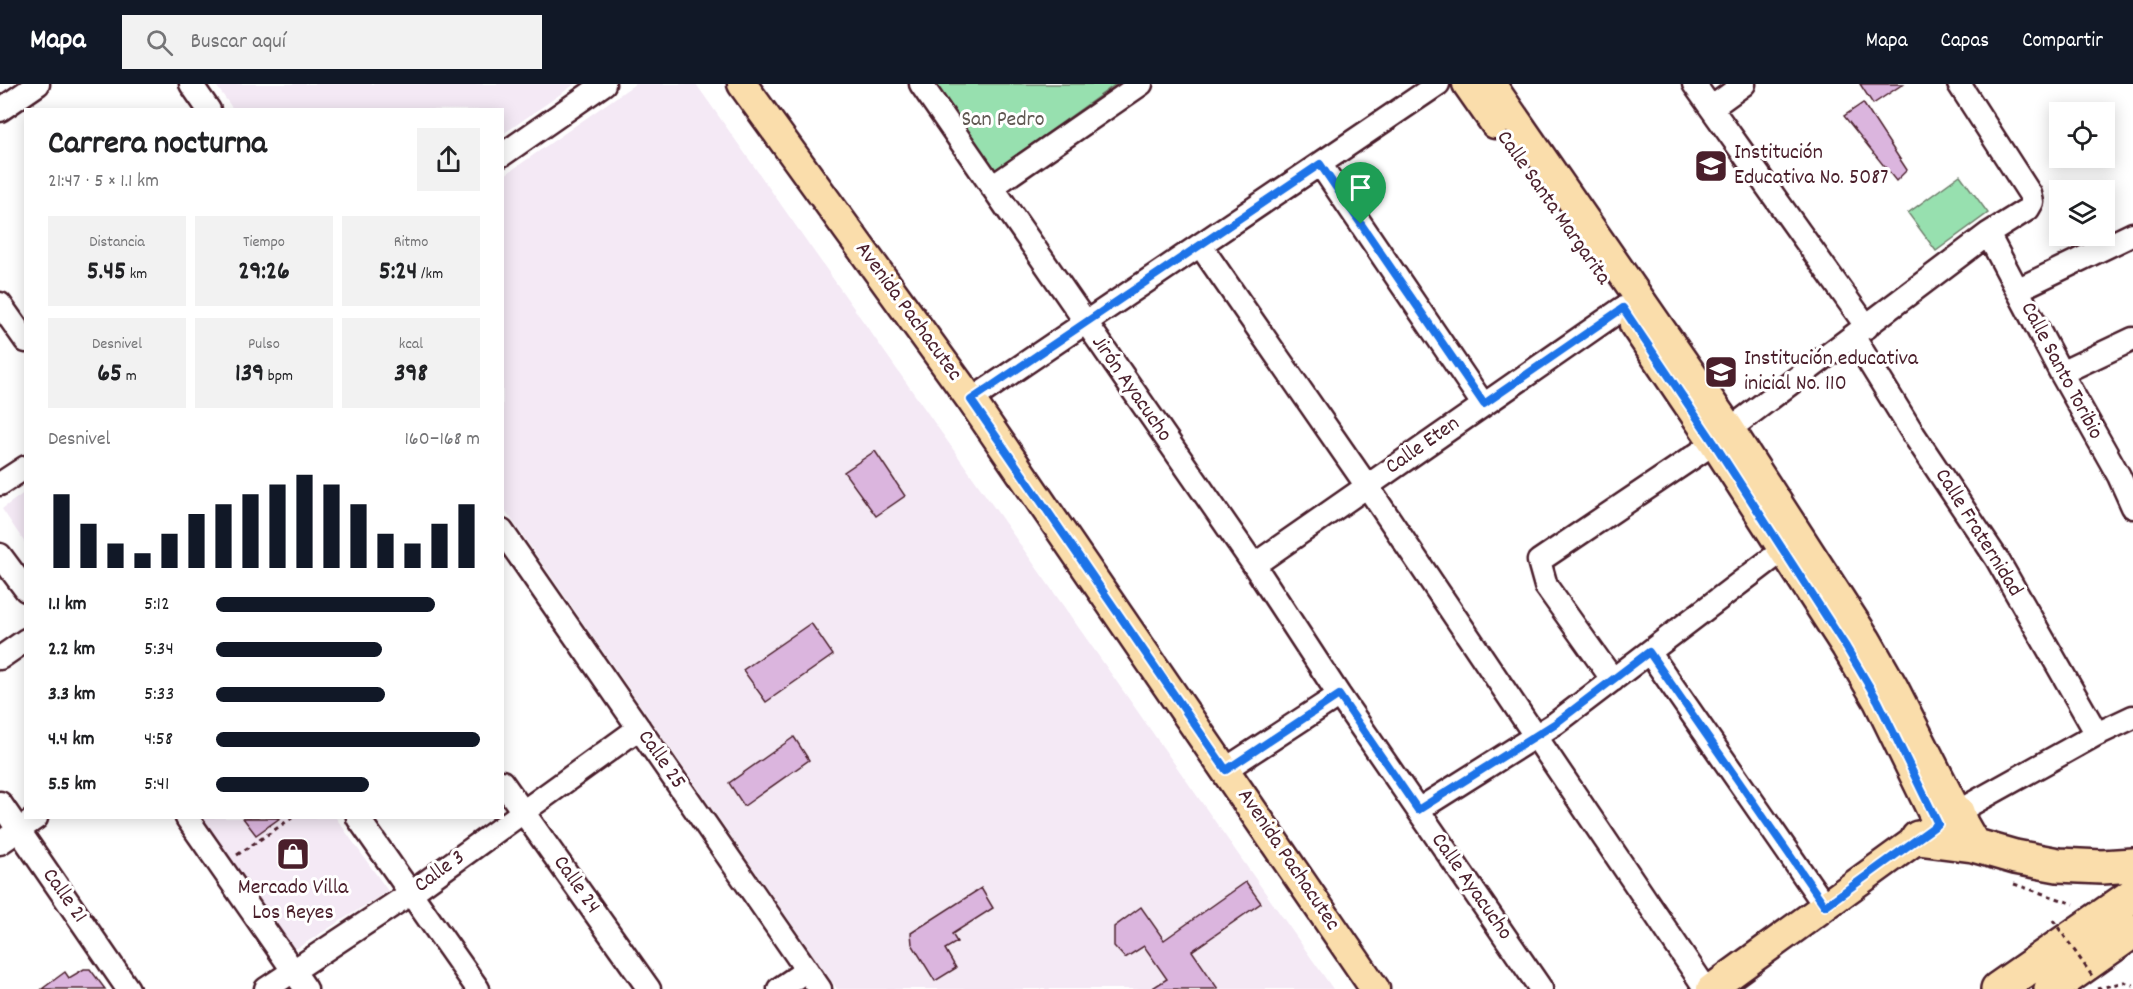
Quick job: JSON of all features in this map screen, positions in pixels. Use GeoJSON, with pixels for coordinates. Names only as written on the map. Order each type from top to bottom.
{"type":"FeatureCollection","features":[{"type":"Feature","properties":{"kind":"highway"},"geometry":{"type":"LineString","coordinates":[[1938,825],[1965,833],[1973,845]]}},
{"type":"Feature","properties":{"kind":"highway"},"geometry":{"type":"LineString","coordinates":[[1938,825],[1973,845],[2015,857],[2058,864],[2102,867],[2133,865]]}},
{"type":"Feature","properties":{"kind":"highway"},"geometry":{"type":"LineString","coordinates":[[1998,989],[2133,895]]}},
{"type":"Feature","properties":{"kind":"highway"},"geometry":{"type":"LineString","coordinates":[[2051,989],[2133,931]]}},
{"type":"Feature","properties":{"kind":"main road","name":"Avenida Pachacutec"},"geometry":{"type":"LineString","coordinates":[[742,84],[971,400],[1375,989]]}},
{"type":"Feature","properties":{"kind":"main road","name":"Calle Santa Margarita"},"geometry":{"type":"LineString","coordinates":[[1467,84],[1623,308],[1722,436],[1784,550],[1878,701],[1938,825]]}},
{"type":"Feature","properties":{"kind":"main road","name":"Calle Santa Margarita"},"geometry":{"type":"LineString","coordinates":[[1491,84],[1722,436],[1866,639],[1894,688],[1938,825]]}},
{"type":"Feature","properties":{"kind":"main road"},"geometry":{"type":"LineString","coordinates":[[1711,989],[1938,825]]}},
{"type":"Feature","properties":{"kind":"street"},"geometry":{"type":"LineString","coordinates":[[0,110],[38,84]]}},
{"type":"Feature","properties":{"kind":"street"},"geometry":{"type":"LineString","coordinates":[[191,84],[208,108]]}},
{"type":"Feature","properties":{"kind":"street"},"geometry":{"type":"LineString","coordinates":[[504,154],[604,84]]}},
{"type":"Feature","properties":{"kind":"street","name":"Jirón Ayacucho"},"geometry":{"type":"LineString","coordinates":[[921,84],[1254,565],[1339,695]]}},
{"type":"Feature","properties":{"kind":"street"},"geometry":{"type":"LineString","coordinates":[[992,187],[1141,84]]}},
{"type":"Feature","properties":{"kind":"street"},"geometry":{"type":"LineString","coordinates":[[971,400],[1438,84]]}},
{"type":"Feature","properties":{"kind":"street","name":"Calle Fraternidad"},"geometry":{"type":"LineString","coordinates":[[1694,84],[1860,332],[1914,435],[1997,559],[2097,734]]}},
{"type":"Feature","properties":{"kind":"street"},"geometry":{"type":"LineString","coordinates":[[1711,108],[1744,84]]}},
{"type":"Feature","properties":{"kind":"street"},"geometry":{"type":"LineString","coordinates":[[1613,680],[1546,586],[1539,561],[1722,436],[1988,234],[2028,209],[2032,202],[2030,194],[1959,84]]}},
{"type":"Feature","properties":{"kind":"street"},"geometry":{"type":"LineString","coordinates":[[1320,164],[1484,404]]}},
{"type":"Feature","properties":{"kind":"street","name":"Calle Santo Toribio"},"geometry":{"type":"LineString","coordinates":[[1988,234],[2061,374],[2126,472],[2133,507]]}},
{"type":"Feature","properties":{"kind":"street"},"geometry":{"type":"LineString","coordinates":[[2018,290],[2133,234]]}},
{"type":"Feature","properties":{"kind":"street"},"geometry":{"type":"LineString","coordinates":[[1200,245],[1367,486],[1706,989]]}},
{"type":"Feature","properties":{"kind":"street"},"geometry":{"type":"LineString","coordinates":[[0,304],[24,338]]}},
{"type":"Feature","properties":{"kind":"street","name":"Calle Eten"},"geometry":{"type":"LineString","coordinates":[[1254,565],[1623,308]]}},
{"type":"Feature","properties":{"kind":"street"},"geometry":{"type":"LineString","coordinates":[[2061,374],[2133,339]]}},
{"type":"Feature","properties":{"kind":"street"},"geometry":{"type":"LineString","coordinates":[[0,484],[24,468]]}},
{"type":"Feature","properties":{"kind":"street","name":"Calle 25"},"geometry":{"type":"LineString","coordinates":[[504,534],[820,989]]}},
{"type":"Feature","properties":{"kind":"street"},"geometry":{"type":"LineString","coordinates":[[1418,810],[1556,723],[1784,550]]}},
{"type":"Feature","properties":{"kind":"street"},"geometry":{"type":"LineString","coordinates":[[0,555],[24,587]]}},
{"type":"Feature","properties":{"kind":"street"},"geometry":{"type":"LineString","coordinates":[[0,658],[24,640]]}},
{"type":"Feature","properties":{"kind":"street"},"geometry":{"type":"LineString","coordinates":[[1649,652],[1825,906]]}},
{"type":"Feature","properties":{"kind":"street"},"geometry":{"type":"LineString","coordinates":[[1226,770],[1339,695]]}},
{"type":"Feature","properties":{"kind":"street","name":"Calle Ayacucho"},"geometry":{"type":"LineString","coordinates":[[1339,695],[1541,989]]}},
{"type":"Feature","properties":{"kind":"street"},"geometry":{"type":"LineString","coordinates":[[1938,825],[2097,734],[2133,717]]}},
{"type":"Feature","properties":{"kind":"street","name":"Calle 3"},"geometry":{"type":"LineString","coordinates":[[266,989],[411,893],[639,728]]}},
{"type":"Feature","properties":{"kind":"street","name":"Calle 24"},"geometry":{"type":"LineString","coordinates":[[504,785],[649,989]]}},
{"type":"Feature","properties":{"kind":"street","name":"Calle 21"},"geometry":{"type":"LineString","coordinates":[[0,803],[27,824],[128,989]]}},
{"type":"Feature","properties":{"kind":"street"},"geometry":{"type":"LineString","coordinates":[[188,819],[306,989]]}},
{"type":"Feature","properties":{"kind":"street"},"geometry":{"type":"LineString","coordinates":[[359,819],[478,989]]}},
{"type":"Feature","properties":{"kind":"street"},"geometry":{"type":"LineString","coordinates":[[0,843],[27,824]]}},
{"type":"Feature","properties":{"kind":"street"},"geometry":{"type":"LineString","coordinates":[[779,989],[807,970]]}},
{"type":"Feature","properties":{"kind":"path"},"geometry":{"type":"LineString","coordinates":[[256,843],[291,819]]}},
{"type":"Feature","properties":{"kind":"path"},"geometry":{"type":"LineString","coordinates":[[2054,920],[2095,981]]}},
{"type":"Feature","properties":{"kind":"path"},"geometry":{"type":"LineString","coordinates":[[2097,989],[2124,982],[2133,985]]}},
{"type":"Feature","properties":{"kind":"shaded area"},"geometry":{"type":"Polygon","coordinates":[[[215,84],[575,84],[504,133],[504,108],[232,108],[215,84]]]}},
{"type":"Feature","properties":{"kind":"shaded area"},"geometry":{"type":"Polygon","coordinates":[[[635,84],[696,84],[1333,989],[837,989],[504,508],[504,176],[635,84]]]}},
{"type":"Feature","properties":{"kind":"shaded area"},"geometry":{"type":"Polygon","coordinates":[[[24,493],[24,542],[2,509],[24,493]]]}},
{"type":"Feature","properties":{"kind":"shaded area","name":"Mercado Villa Los Reyes"},"geometry":{"type":"Polygon","coordinates":[[[199,819],[337,819],[388,891],[291,952],[199,819]]]}},
{"type":"Feature","properties":{"kind":"green space","name":"San Pedro"},"geometry":{"type":"Polygon","coordinates":[[[933,84],[1116,84],[993,172],[933,84]]]}},
{"type":"Feature","properties":{"kind":"green space"},"geometry":{"type":"Polygon","coordinates":[[[1960,175],[1988,213],[1936,251],[1908,213],[1960,175]]]}},
{"type":"Feature","properties":{"kind":"building"},"geometry":{"type":"Polygon","coordinates":[[[1860,84],[1903,84],[1873,104],[1860,84]]]}},
{"type":"Feature","properties":{"kind":"building"},"geometry":{"type":"Polygon","coordinates":[[[1863,103],[1907,170],[1896,181],[1844,116],[1863,103]]]}},
{"type":"Feature","properties":{"kind":"building"},"geometry":{"type":"Polygon","coordinates":[[[875,451],[905,496],[876,516],[844,472],[875,451]]]}},
{"type":"Feature","properties":{"kind":"building"},"geometry":{"type":"Polygon","coordinates":[[[811,623],[833,655],[766,702],[743,670],[811,623]]]}},
{"type":"Feature","properties":{"kind":"building"},"geometry":{"type":"Polygon","coordinates":[[[794,737],[809,760],[744,806],[729,783],[794,737]]]}},
{"type":"Feature","properties":{"kind":"building"},"geometry":{"type":"Polygon","coordinates":[[[244,819],[279,819],[256,835],[244,819]]]}},
{"type":"Feature","properties":{"kind":"building"},"geometry":{"type":"Polygon","coordinates":[[[1246,882],[1261,903],[1192,951],[1218,989],[1151,989],[1167,979],[1144,946],[1125,958],[1114,946],[1114,927],[1141,907],[1164,940],[1246,882]]]}},
{"type":"Feature","properties":{"kind":"building"},"geometry":{"type":"Polygon","coordinates":[[[981,888],[993,908],[952,934],[957,942],[945,949],[956,968],[935,981],[912,944],[911,933],[981,888]]]}},
{"type":"Feature","properties":{"kind":"building"},"geometry":{"type":"Polygon","coordinates":[[[84,969],[90,969],[105,989],[42,989],[65,972],[69,978],[84,969]]]}},
{"type":"Feature","properties":{"kind":"place","name":"Institución Educativa No. 5087"},"geometry":{"type":"Point","coordinates":[1711,166]}},
{"type":"Feature","properties":{"kind":"place","name":"Institución educativa inicial No. 110"},"geometry":{"type":"Point","coordinates":[1721,372]}},
{"type":"Feature","properties":{"kind":"place","name":"Mercado Villa Los Reyes"},"geometry":{"type":"Point","coordinates":[293,854]}},
{"type":"Feature","properties":{"kind":"route"},"geometry":{"type":"LineString","coordinates":[[1320,164],[1361,224],[1484,404],[1623,308],[1714,443],[1846,647],[1878,701],[1938,824],[1825,906],[1649,652],[1556,723],[1418,810],[1339,695],[1226,770],[971,400],[1320,164]]}}]}
